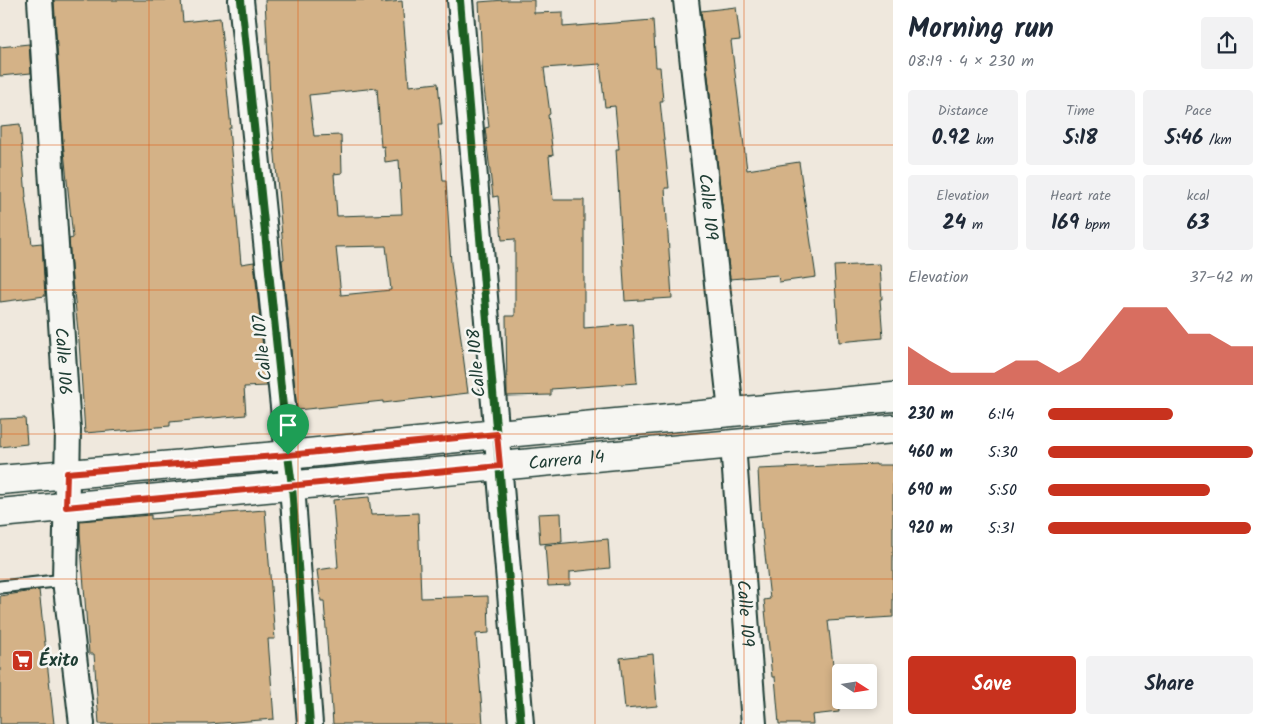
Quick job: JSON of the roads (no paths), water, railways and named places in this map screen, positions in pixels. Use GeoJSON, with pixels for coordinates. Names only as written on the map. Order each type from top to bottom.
{"type":"FeatureCollection","features":[{"type":"Feature","properties":{"kind":"main road","name":"Carrera 14"},"geometry":{"type":"LineString","coordinates":[[0,480],[288,455],[893,397]]}},
{"type":"Feature","properties":{"kind":"main road","name":"Carrera 14"},"geometry":{"type":"LineString","coordinates":[[0,513],[893,429]]}},
{"type":"Feature","properties":{"kind":"street","name":"Calle 106"},"geometry":{"type":"LineString","coordinates":[[40,0],[68,430],[65,580],[82,724]]}},
{"type":"Feature","properties":{"kind":"street","name":"Calle 107"},"geometry":{"type":"LineString","coordinates":[[241,0],[292,486],[310,724]]}},
{"type":"Feature","properties":{"kind":"street","name":"Calle 108"},"geometry":{"type":"LineString","coordinates":[[460,0],[522,724]]}},
{"type":"Feature","properties":{"kind":"street","name":"Calle 109"},"geometry":{"type":"LineString","coordinates":[[686,0],[731,412]]}},
{"type":"Feature","properties":{"kind":"street","name":"Calle 109"},"geometry":{"type":"LineString","coordinates":[[733,444],[754,724]]}},
{"type":"Feature","properties":{"kind":"lane"},"geometry":{"type":"LineString","coordinates":[[0,587],[65,580]]}},
{"type":"Feature","properties":{"kind":"place","name":"Éxito"},"geometry":{"type":"Point","coordinates":[23,660]}}]}
